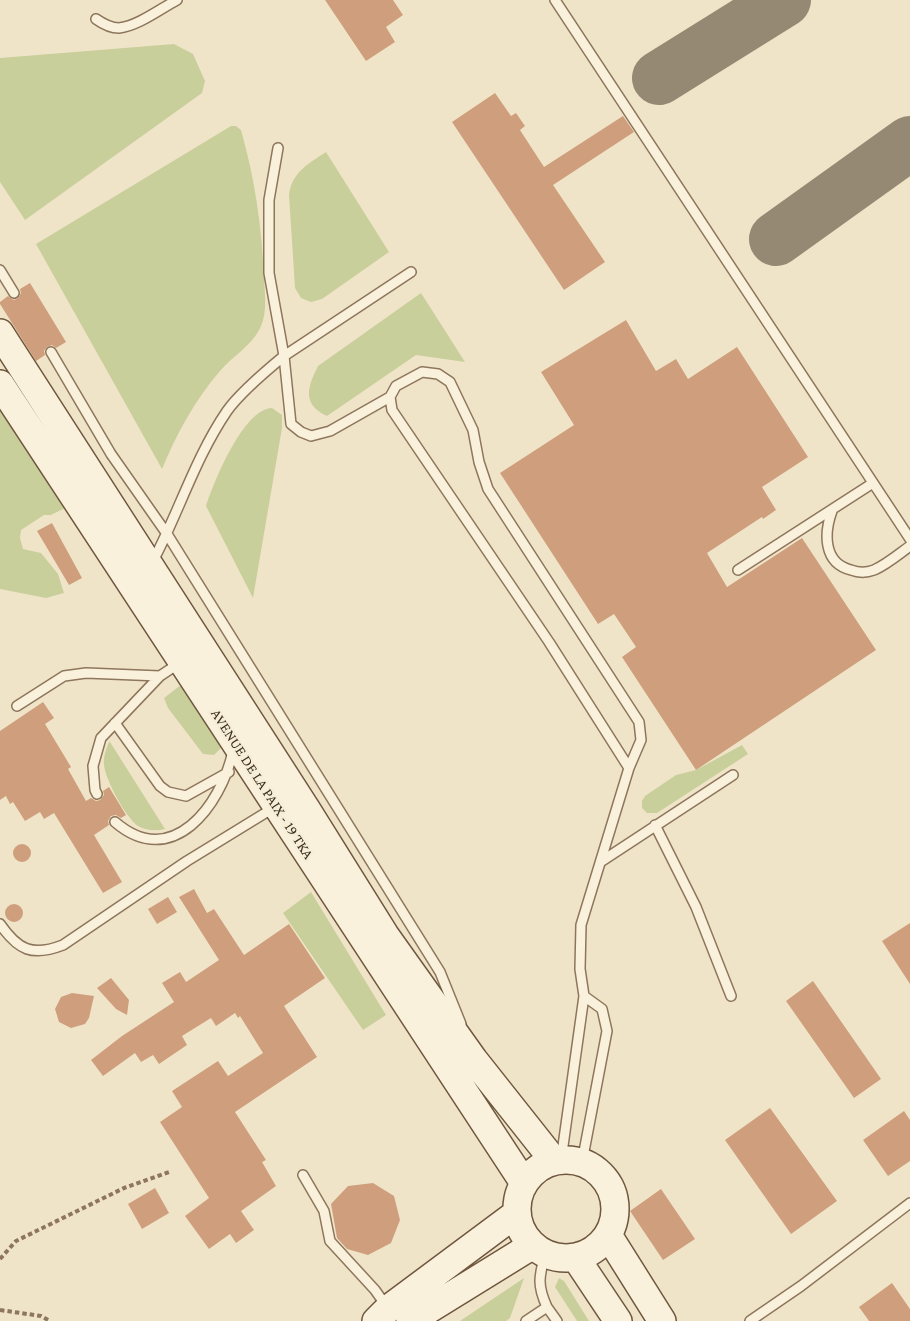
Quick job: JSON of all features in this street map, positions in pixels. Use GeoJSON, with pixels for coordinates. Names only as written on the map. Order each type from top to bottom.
{"type":"FeatureCollection","features":[{"type":"Feature","properties":{"kind":"main road"},"geometry":{"type":"LineString","coordinates":[[0,333],[150,566],[186,659],[474,1060],[566,1161],[598,1170],[609,1184],[615,1201],[615,1219],[608,1235],[600,1246],[589,1254],[576,1258],[560,1258],[539,1250],[522,1231],[517,1213],[518,1197],[524,1183],[532,1173],[566,1161]]}},
{"type":"Feature","properties":{"kind":"main road","name":"AVENUE DE LA PAIX - 19 TKA"},"geometry":{"type":"LineString","coordinates":[[0,384],[186,659],[235,743],[524,1183]]}},
{"type":"Feature","properties":{"kind":"main road"},"geometry":{"type":"LineString","coordinates":[[391,1317],[517,1213]]}},
{"type":"Feature","properties":{"kind":"main road"},"geometry":{"type":"LineString","coordinates":[[608,1235],[662,1321]]}},
{"type":"Feature","properties":{"kind":"main road"},"geometry":{"type":"LineString","coordinates":[[391,1317],[539,1250]]}},
{"type":"Feature","properties":{"kind":"main road"},"geometry":{"type":"LineString","coordinates":[[576,1258],[618,1321]]}},
{"type":"Feature","properties":{"kind":"lane"},"geometry":{"type":"LineString","coordinates":[[96,20],[106,26],[118,28],[134,23],[177,0]]}},
{"type":"Feature","properties":{"kind":"lane"},"geometry":{"type":"LineString","coordinates":[[555,0],[910,539]]}},
{"type":"Feature","properties":{"kind":"lane"},"geometry":{"type":"LineString","coordinates":[[278,148],[269,200],[269,273],[284,356],[291,424],[311,436],[330,431],[390,398],[396,386],[422,372],[438,374],[450,382],[472,430],[488,489],[639,722],[641,740],[629,768],[581,925],[580,969],[584,996],[566,1161]]}},
{"type":"Feature","properties":{"kind":"lane"},"geometry":{"type":"LineString","coordinates":[[0,270],[14,293]]}},
{"type":"Feature","properties":{"kind":"lane"},"geometry":{"type":"LineString","coordinates":[[150,566],[168,534],[199,459],[228,410],[271,366],[284,356],[411,272]]}},
{"type":"Feature","properties":{"kind":"lane"},"geometry":{"type":"LineString","coordinates":[[51,352],[111,454],[168,534],[440,972],[474,1060]]}},
{"type":"Feature","properties":{"kind":"lane"},"geometry":{"type":"LineString","coordinates":[[390,398],[392,410],[549,642],[629,768]]}},
{"type":"Feature","properties":{"kind":"lane"},"geometry":{"type":"LineString","coordinates":[[738,570],[873,483]]}},
{"type":"Feature","properties":{"kind":"lane"},"geometry":{"type":"LineString","coordinates":[[832,511],[826,525],[827,545],[834,560],[843,568],[860,573],[875,569],[910,546]]}},
{"type":"Feature","properties":{"kind":"lane"},"geometry":{"type":"LineString","coordinates":[[16,706],[64,675],[186,659]]}},
{"type":"Feature","properties":{"kind":"lane"},"geometry":{"type":"LineString","coordinates":[[97,794],[93,765],[101,738],[186,659]]}},
{"type":"Feature","properties":{"kind":"lane"},"geometry":{"type":"LineString","coordinates":[[115,723],[160,786],[168,792],[186,796],[229,772]]}},
{"type":"Feature","properties":{"kind":"lane"},"geometry":{"type":"LineString","coordinates":[[115,822],[128,833],[147,839],[173,836],[195,823],[213,802],[229,772],[235,743]]}},
{"type":"Feature","properties":{"kind":"lane"},"geometry":{"type":"LineString","coordinates":[[602,861],[733,775]]}},
{"type":"Feature","properties":{"kind":"lane"},"geometry":{"type":"LineString","coordinates":[[0,924],[11,940],[23,947],[36,951],[50,950],[63,945],[187,861],[277,806]]}},
{"type":"Feature","properties":{"kind":"lane"},"geometry":{"type":"LineString","coordinates":[[655,825],[696,907],[731,996]]}},
{"type":"Feature","properties":{"kind":"lane"},"geometry":{"type":"LineString","coordinates":[[566,1161],[607,1031],[602,1009],[584,996]]}},
{"type":"Feature","properties":{"kind":"lane"},"geometry":{"type":"LineString","coordinates":[[303,1175],[324,1211],[330,1241],[375,1290],[391,1317]]}},
{"type":"Feature","properties":{"kind":"lane"},"geometry":{"type":"LineString","coordinates":[[750,1321],[801,1286],[910,1203]]}},
{"type":"Feature","properties":{"kind":"lane"},"geometry":{"type":"LineString","coordinates":[[539,1250],[540,1292],[557,1321]]}},
{"type":"Feature","properties":{"kind":"lane"},"geometry":{"type":"LineString","coordinates":[[526,1321],[547,1307]]}},
{"type":"Feature","properties":{"kind":"path"},"geometry":{"type":"LineString","coordinates":[[0,1258],[16,1241],[124,1188],[169,1172]]}},
{"type":"Feature","properties":{"kind":"path"},"geometry":{"type":"LineString","coordinates":[[0,1310],[41,1316],[50,1321]]}},
{"type":"Feature","properties":{"kind":"green space"},"geometry":{"type":"Polygon","coordinates":[[[174,44],[193,54],[205,81],[202,93],[25,220],[0,182],[0,58],[174,44]]]}},
{"type":"Feature","properties":{"kind":"green space"},"geometry":{"type":"Polygon","coordinates":[[[231,126],[236,126],[241,130],[257,204],[265,292],[263,319],[254,337],[202,393],[180,430],[162,469],[36,244],[231,126]]]}},
{"type":"Feature","properties":{"kind":"green space"},"geometry":{"type":"Polygon","coordinates":[[[326,152],[389,252],[322,299],[311,302],[301,298],[295,288],[289,195],[297,174],[326,152]]]}},
{"type":"Feature","properties":{"kind":"green space"},"geometry":{"type":"Polygon","coordinates":[[[421,293],[465,362],[416,355],[327,416],[313,406],[309,394],[318,366],[421,293]]]}},
{"type":"Feature","properties":{"kind":"green space"},"geometry":{"type":"Polygon","coordinates":[[[0,392],[71,505],[51,515],[44,515],[21,530],[20,538],[23,549],[41,553],[58,574],[64,593],[46,598],[0,589],[0,392]]]}},
{"type":"Feature","properties":{"kind":"green space"},"geometry":{"type":"Polygon","coordinates":[[[272,408],[282,415],[282,428],[253,598],[206,506],[223,465],[240,433],[261,412],[272,408]]]}},
{"type":"Feature","properties":{"kind":"green space"},"geometry":{"type":"Polygon","coordinates":[[[186,681],[222,747],[214,755],[203,754],[168,708],[164,698],[186,681]]]}},
{"type":"Feature","properties":{"kind":"green space"},"geometry":{"type":"Polygon","coordinates":[[[109,742],[165,829],[152,830],[138,826],[122,807],[105,771],[104,759],[109,742]]]}},
{"type":"Feature","properties":{"kind":"green space"},"geometry":{"type":"Polygon","coordinates":[[[742,745],[748,754],[657,813],[647,813],[642,808],[645,796],[676,775],[696,770],[742,745]]]}},
{"type":"Feature","properties":{"kind":"green space"},"geometry":{"type":"Polygon","coordinates":[[[311,892],[386,1015],[363,1030],[283,913],[311,892]]]}},
{"type":"Feature","properties":{"kind":"green space"},"geometry":{"type":"Polygon","coordinates":[[[524,1278],[510,1318],[506,1321],[460,1321],[524,1278]]]}},
{"type":"Feature","properties":{"kind":"green space"},"geometry":{"type":"Polygon","coordinates":[[[559,1278],[564,1281],[589,1321],[577,1321],[555,1287],[559,1278]]]}},
{"type":"Feature","properties":{"kind":"building"},"geometry":{"type":"Polygon","coordinates":[[[325,0],[393,0],[403,15],[386,27],[395,42],[366,61],[325,0]]]}},
{"type":"Feature","properties":{"kind":"building"},"geometry":{"type":"Polygon","coordinates":[[[495,93],[511,116],[516,113],[525,126],[520,130],[544,167],[623,116],[634,132],[553,185],[605,262],[564,290],[452,122],[495,93]]]}},
{"type":"Feature","properties":{"kind":"building"},"geometry":{"type":"Polygon","coordinates":[[[30,283],[66,342],[56,348],[52,345],[47,347],[44,351],[45,355],[36,361],[0,304],[8,296],[14,300],[18,298],[21,293],[20,289],[30,283]]]}},
{"type":"Feature","properties":{"kind":"building"},"geometry":{"type":"Polygon","coordinates":[[[626,320],[656,371],[676,359],[688,379],[737,347],[808,457],[762,487],[776,510],[707,553],[727,587],[802,538],[876,650],[696,770],[622,657],[636,647],[614,614],[598,624],[500,473],[574,425],[541,372],[626,320]]]}},
{"type":"Feature","properties":{"kind":"building"},"geometry":{"type":"Polygon","coordinates":[[[52,523],[82,578],[69,585],[37,531],[52,523]]]}},
{"type":"Feature","properties":{"kind":"building"},"geometry":{"type":"Polygon","coordinates":[[[43,702],[54,718],[45,724],[71,767],[68,769],[86,801],[91,798],[96,801],[100,800],[104,795],[103,791],[109,787],[126,815],[121,818],[116,815],[111,816],[108,821],[109,825],[94,835],[122,882],[103,893],[54,813],[44,819],[40,812],[25,821],[13,802],[10,804],[6,796],[0,800],[0,731],[43,702]]]}},
{"type":"Feature","properties":{"kind":"building"},"geometry":{"type":"Polygon","coordinates":[[[22,844],[28,847],[31,853],[28,859],[22,862],[16,859],[13,853],[16,847],[22,844]]]}},
{"type":"Feature","properties":{"kind":"building"},"geometry":{"type":"Polygon","coordinates":[[[194,889],[207,913],[214,909],[244,955],[289,924],[325,978],[284,1006],[317,1057],[235,1112],[266,1160],[262,1162],[276,1186],[241,1211],[254,1230],[236,1243],[230,1234],[209,1249],[185,1216],[209,1198],[160,1122],[182,1107],[172,1091],[218,1061],[228,1076],[263,1053],[240,1016],[238,1018],[235,1013],[216,1026],[211,1018],[182,1036],[187,1045],[159,1064],[153,1055],[141,1062],[135,1053],[103,1076],[91,1060],[122,1036],[174,1002],[162,983],[180,972],[186,982],[219,960],[179,897],[194,889]]]}},
{"type":"Feature","properties":{"kind":"building"},"geometry":{"type":"Polygon","coordinates":[[[168,897],[177,912],[157,924],[148,909],[168,897]]]}},
{"type":"Feature","properties":{"kind":"building"},"geometry":{"type":"Polygon","coordinates":[[[14,904],[20,907],[23,913],[20,919],[14,922],[8,919],[5,913],[8,907],[14,904]]]}},
{"type":"Feature","properties":{"kind":"building"},"geometry":{"type":"Polygon","coordinates":[[[910,923],[910,984],[882,941],[910,923]]]}},
{"type":"Feature","properties":{"kind":"building"},"geometry":{"type":"Polygon","coordinates":[[[111,978],[129,1000],[127,1015],[116,1009],[97,988],[111,978]]]}},
{"type":"Feature","properties":{"kind":"building"},"geometry":{"type":"Polygon","coordinates":[[[813,981],[881,1079],[854,1098],[786,1001],[813,981]]]}},
{"type":"Feature","properties":{"kind":"building"},"geometry":{"type":"Polygon","coordinates":[[[72,993],[94,996],[89,1018],[85,1024],[71,1028],[59,1022],[55,1009],[61,997],[72,993]]]}},
{"type":"Feature","properties":{"kind":"building"},"geometry":{"type":"Polygon","coordinates":[[[770,1108],[837,1201],[791,1234],[725,1140],[770,1108]]]}},
{"type":"Feature","properties":{"kind":"building"},"geometry":{"type":"Polygon","coordinates":[[[904,1111],[910,1120],[910,1161],[888,1176],[863,1140],[904,1111]]]}},
{"type":"Feature","properties":{"kind":"building"},"geometry":{"type":"Polygon","coordinates":[[[373,1183],[394,1196],[400,1220],[391,1243],[368,1255],[347,1249],[337,1238],[331,1204],[348,1186],[373,1183]]]}},
{"type":"Feature","properties":{"kind":"building"},"geometry":{"type":"Polygon","coordinates":[[[155,1188],[169,1213],[142,1229],[128,1204],[155,1188]]]}},
{"type":"Feature","properties":{"kind":"building"},"geometry":{"type":"Polygon","coordinates":[[[661,1189],[695,1239],[663,1260],[630,1211],[661,1189]]]}},
{"type":"Feature","properties":{"kind":"building"},"geometry":{"type":"Polygon","coordinates":[[[892,1283],[910,1309],[910,1321],[869,1321],[859,1307],[892,1283]]]}},
{"type":"Feature","properties":{"kind":"taxiway"},"geometry":{"type":"LineString","coordinates":[[659,78],[784,0]]}},
{"type":"Feature","properties":{"kind":"taxiway"},"geometry":{"type":"LineString","coordinates":[[776,239],[910,143]]}}]}
